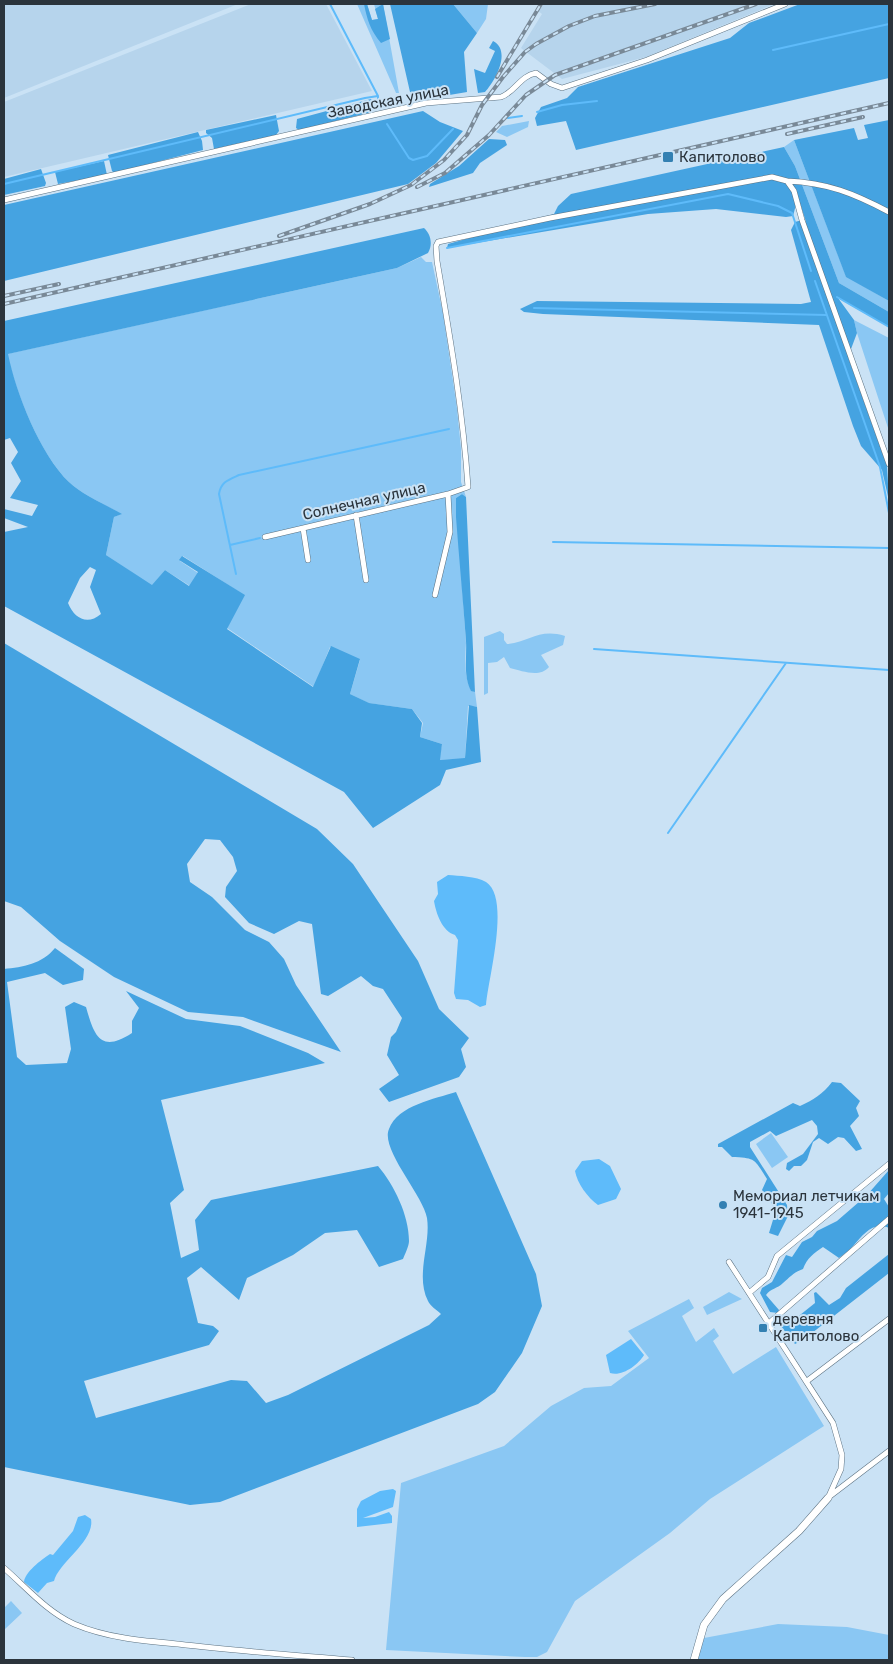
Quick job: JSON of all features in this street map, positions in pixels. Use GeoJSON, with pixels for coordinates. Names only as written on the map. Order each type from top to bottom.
{"type":"FeatureCollection","features":[{"type":"Feature","properties":{"kind":"street","name":"Заводская улица"},"geometry":{"type":"LineString","coordinates":[[4,200],[426,103],[501,97],[510,92],[530,74],[536,73],[551,84],[562,88],[648,60],[785,4]]}},
{"type":"Feature","properties":{"kind":"street","name":"Солнечная улица"},"geometry":{"type":"LineString","coordinates":[[266,538],[448,494],[468,487],[464,428],[456,369],[436,261],[437,243],[550,218],[752,180],[777,177],[787,181]]}},
{"type":"Feature","properties":{"kind":"street"},"geometry":{"type":"LineString","coordinates":[[787,181],[816,182],[862,198],[889,212]]}},
{"type":"Feature","properties":{"kind":"street"},"geometry":{"type":"LineString","coordinates":[[787,181],[794,191],[802,220],[889,464]]}},
{"type":"Feature","properties":{"kind":"street"},"geometry":{"type":"LineString","coordinates":[[435,595],[450,532],[448,494]]}},
{"type":"Feature","properties":{"kind":"street"},"geometry":{"type":"LineString","coordinates":[[356,515],[366,580]]}},
{"type":"Feature","properties":{"kind":"street"},"geometry":{"type":"LineString","coordinates":[[303,528],[308,560]]}},
{"type":"Feature","properties":{"kind":"street"},"geometry":{"type":"LineString","coordinates":[[749,1293],[768,1277],[777,1256],[889,1164]]}},
{"type":"Feature","properties":{"kind":"street"},"geometry":{"type":"LineString","coordinates":[[769,1323],[889,1220]]}},
{"type":"Feature","properties":{"kind":"street"},"geometry":{"type":"LineString","coordinates":[[729,1262],[833,1423],[842,1455],[841,1469],[828,1498]]}},
{"type":"Feature","properties":{"kind":"street"},"geometry":{"type":"LineString","coordinates":[[807,1381],[889,1319]]}},
{"type":"Feature","properties":{"kind":"street"},"geometry":{"type":"LineString","coordinates":[[694,1660],[704,1626],[723,1599],[799,1531],[828,1498],[889,1451]]}},
{"type":"Feature","properties":{"kind":"street"},"geometry":{"type":"LineString","coordinates":[[4,1568],[28,1588],[45,1608],[75,1624],[106,1635],[232,1650],[352,1660]]}},
{"type":"Feature","properties":{"kind":"shaded area"},"geometry":{"type":"Polygon","coordinates":[[[4,4],[238,4],[4,98],[4,4]]]}},
{"type":"Feature","properties":{"kind":"shaded area"},"geometry":{"type":"Polygon","coordinates":[[[251,4],[326,4],[372,91],[4,177],[4,102],[251,4]]]}},
{"type":"Feature","properties":{"kind":"shaded area"},"geometry":{"type":"Polygon","coordinates":[[[357,4],[367,4],[372,20],[378,19],[374,4],[383,4],[399,93],[396,93],[357,4]]]}},
{"type":"Feature","properties":{"kind":"shaded area"},"geometry":{"type":"Polygon","coordinates":[[[364,4],[367,4],[372,20],[378,19],[375,9],[383,4],[390,39],[381,43],[374,34],[366,15],[364,4]]]}},
{"type":"Feature","properties":{"kind":"shaded area"},"geometry":{"type":"Polygon","coordinates":[[[390,4],[453,4],[477,33],[464,52],[467,92],[426,99],[410,92],[390,4]]]}},
{"type":"Feature","properties":{"kind":"shaded area"},"geometry":{"type":"Polygon","coordinates":[[[453,4],[488,4],[486,19],[477,33],[453,4]]]}},
{"type":"Feature","properties":{"kind":"shaded area"},"geometry":{"type":"Polygon","coordinates":[[[544,4],[774,4],[646,57],[562,79],[521,48],[542,14],[538,11],[544,4]]]}},
{"type":"Feature","properties":{"kind":"shaded area"},"geometry":{"type":"Polygon","coordinates":[[[800,4],[889,4],[889,78],[576,150],[566,121],[537,126],[535,118],[541,107],[567,98],[578,87],[730,38],[749,23],[800,4]]]}},
{"type":"Feature","properties":{"kind":"shaded area"},"geometry":{"type":"Polygon","coordinates":[[[493,41],[499,46],[501,52],[500,66],[485,92],[478,93],[474,69],[485,73],[495,51],[489,48],[493,41]]]}},
{"type":"Feature","properties":{"kind":"shaded area"},"geometry":{"type":"Polygon","coordinates":[[[371,99],[374,102],[374,110],[368,113],[299,130],[296,128],[297,119],[371,99]]]}},
{"type":"Feature","properties":{"kind":"shaded area"},"geometry":{"type":"Polygon","coordinates":[[[423,111],[440,122],[463,131],[436,163],[408,184],[4,281],[4,205],[423,111]]]}},
{"type":"Feature","properties":{"kind":"shaded area"},"geometry":{"type":"Polygon","coordinates":[[[276,115],[279,131],[276,135],[214,149],[212,138],[206,133],[206,130],[276,115]]]}},
{"type":"Feature","properties":{"kind":"shaded area"},"geometry":{"type":"Polygon","coordinates":[[[889,120],[889,301],[846,277],[794,140],[854,128],[858,140],[868,138],[864,125],[889,120]]]}},
{"type":"Feature","properties":{"kind":"shaded area"},"geometry":{"type":"Polygon","coordinates":[[[529,121],[528,127],[507,137],[496,132],[502,126],[529,121]]]}},
{"type":"Feature","properties":{"kind":"shaded area"},"geometry":{"type":"Polygon","coordinates":[[[198,132],[203,150],[114,173],[112,171],[108,155],[198,132]]]}},
{"type":"Feature","properties":{"kind":"shaded area"},"geometry":{"type":"Polygon","coordinates":[[[489,139],[505,140],[507,145],[480,163],[473,173],[429,187],[430,184],[459,166],[489,139]]]}},
{"type":"Feature","properties":{"kind":"shaded area"},"geometry":{"type":"Polygon","coordinates":[[[794,140],[846,276],[889,301],[889,312],[839,283],[795,166],[784,147],[794,140]]]}},
{"type":"Feature","properties":{"kind":"shaded area"},"geometry":{"type":"Polygon","coordinates":[[[784,147],[795,166],[839,283],[889,312],[889,327],[838,298],[854,320],[857,333],[848,357],[887,466],[889,501],[882,470],[861,446],[853,426],[819,325],[543,314],[524,312],[520,309],[537,301],[801,304],[811,302],[791,230],[795,222],[802,220],[806,222],[798,197],[793,216],[786,217],[716,209],[648,214],[447,248],[448,244],[554,214],[558,206],[571,194],[784,147]]]}},
{"type":"Feature","properties":{"kind":"shaded area"},"geometry":{"type":"Polygon","coordinates":[[[104,161],[107,175],[58,184],[55,172],[104,161]]]}},
{"type":"Feature","properties":{"kind":"shaded area"},"geometry":{"type":"Polygon","coordinates":[[[41,169],[46,183],[45,186],[4,195],[4,179],[41,169]]]}},
{"type":"Feature","properties":{"kind":"shaded area"},"geometry":{"type":"Polygon","coordinates":[[[424,228],[431,240],[428,253],[397,268],[8,354],[23,404],[48,456],[58,470],[80,491],[122,514],[114,517],[106,555],[152,585],[165,570],[189,586],[198,572],[179,560],[182,556],[245,595],[227,629],[313,687],[331,646],[360,659],[350,694],[369,703],[412,709],[422,723],[420,737],[442,744],[440,760],[465,758],[469,705],[477,707],[481,762],[446,770],[440,785],[373,828],[344,792],[4,606],[4,532],[28,527],[4,518],[4,509],[32,516],[38,505],[10,498],[21,481],[11,463],[18,452],[10,438],[4,440],[4,321],[424,228]],[[90,567],[80,578],[68,603],[77,616],[86,620],[96,618],[101,614],[90,587],[96,570],[90,567]]]}},
{"type":"Feature","properties":{"kind":"shaded area"},"geometry":{"type":"Polygon","coordinates":[[[421,257],[426,262],[432,262],[443,313],[457,408],[461,449],[461,482],[466,497],[462,494],[456,498],[466,643],[466,673],[471,690],[475,692],[477,707],[468,706],[465,759],[439,760],[442,744],[420,737],[423,723],[412,709],[368,703],[350,694],[360,660],[330,647],[314,687],[227,628],[244,595],[183,556],[180,561],[198,573],[190,586],[165,570],[152,586],[106,555],[114,517],[121,514],[80,491],[58,470],[39,439],[23,404],[7,354],[397,268],[421,257]]]}},
{"type":"Feature","properties":{"kind":"shaded area"},"geometry":{"type":"Polygon","coordinates":[[[854,320],[889,338],[889,431],[857,333],[854,320]]]}},
{"type":"Feature","properties":{"kind":"shaded area"},"geometry":{"type":"Polygon","coordinates":[[[462,494],[466,497],[475,692],[471,691],[466,673],[466,641],[456,517],[456,498],[462,494]]]}},
{"type":"Feature","properties":{"kind":"shaded area"},"geometry":{"type":"Polygon","coordinates":[[[500,631],[504,634],[504,640],[507,644],[541,634],[565,636],[563,645],[541,655],[549,667],[541,672],[531,673],[510,668],[504,657],[497,662],[488,663],[488,693],[484,695],[484,637],[500,631]]]}},
{"type":"Feature","properties":{"kind":"shaded area"},"geometry":{"type":"Polygon","coordinates":[[[4,643],[317,829],[353,864],[418,961],[439,1009],[469,1038],[461,1049],[466,1067],[459,1077],[389,1102],[379,1089],[399,1075],[387,1055],[391,1037],[396,1032],[402,1018],[383,989],[373,986],[361,976],[328,996],[321,994],[312,924],[299,921],[274,934],[249,923],[225,897],[226,887],[237,871],[233,857],[220,840],[205,839],[187,864],[190,882],[212,897],[245,930],[269,942],[284,959],[296,985],[341,1052],[243,1017],[188,1012],[114,977],[60,941],[21,907],[4,901],[4,643]]]}},
{"type":"Feature","properties":{"kind":"shaded area"},"geometry":{"type":"Polygon","coordinates":[[[448,875],[472,877],[486,882],[493,891],[497,904],[496,940],[486,1005],[480,1007],[468,1000],[456,999],[454,993],[458,940],[455,935],[443,926],[434,901],[438,894],[437,882],[448,875]]]}},
{"type":"Feature","properties":{"kind":"shaded area"},"geometry":{"type":"Polygon","coordinates":[[[55,948],[84,969],[83,980],[63,985],[45,973],[7,982],[17,1057],[26,1065],[67,1063],[71,1049],[65,1007],[74,1002],[86,1007],[92,1026],[100,1038],[105,1041],[112,1042],[132,1033],[132,1021],[139,1008],[126,991],[186,1019],[240,1026],[308,1053],[325,1063],[161,1100],[184,1190],[170,1203],[181,1258],[199,1250],[195,1220],[211,1200],[378,1166],[395,1191],[408,1231],[409,1243],[403,1259],[379,1267],[357,1230],[325,1233],[293,1255],[247,1278],[239,1300],[201,1267],[187,1278],[198,1323],[213,1326],[219,1331],[209,1345],[84,1381],[96,1418],[231,1380],[247,1381],[266,1403],[288,1395],[429,1325],[441,1314],[429,1303],[424,1291],[423,1270],[428,1228],[427,1218],[424,1208],[396,1160],[388,1138],[389,1129],[400,1114],[418,1104],[456,1092],[536,1274],[542,1306],[522,1353],[495,1392],[478,1404],[220,1502],[190,1505],[4,1467],[4,969],[25,966],[38,961],[55,948]]]}},
{"type":"Feature","properties":{"kind":"shaded area"},"geometry":{"type":"Polygon","coordinates":[[[832,1082],[841,1083],[860,1101],[856,1108],[859,1116],[850,1126],[862,1149],[856,1151],[844,1138],[838,1137],[828,1144],[819,1138],[813,1142],[807,1160],[801,1166],[794,1166],[789,1171],[786,1169],[787,1163],[803,1154],[818,1134],[817,1126],[812,1120],[776,1136],[770,1131],[750,1142],[750,1147],[787,1205],[788,1216],[778,1236],[769,1233],[774,1210],[771,1202],[762,1190],[767,1179],[753,1160],[732,1157],[722,1147],[718,1147],[718,1144],[793,1103],[800,1106],[821,1093],[832,1082]]]}},
{"type":"Feature","properties":{"kind":"shaded area"},"geometry":{"type":"Polygon","coordinates":[[[771,1133],[788,1157],[772,1168],[756,1144],[771,1133]]]}},
{"type":"Feature","properties":{"kind":"shaded area"},"geometry":{"type":"Polygon","coordinates":[[[599,1159],[610,1166],[621,1189],[616,1199],[598,1205],[584,1190],[575,1171],[582,1161],[599,1159]]]}},
{"type":"Feature","properties":{"kind":"shaded area"},"geometry":{"type":"Polygon","coordinates":[[[889,1170],[889,1193],[884,1199],[889,1207],[889,1228],[878,1226],[869,1230],[851,1249],[839,1258],[823,1247],[820,1249],[809,1259],[803,1269],[766,1295],[779,1310],[778,1313],[770,1312],[760,1293],[762,1288],[772,1282],[786,1255],[792,1257],[802,1242],[812,1237],[817,1231],[837,1221],[867,1195],[889,1170]]]}},
{"type":"Feature","properties":{"kind":"shaded area"},"geometry":{"type":"Polygon","coordinates":[[[889,1254],[889,1273],[803,1340],[795,1344],[780,1325],[782,1321],[790,1323],[815,1303],[814,1293],[816,1292],[829,1305],[840,1298],[846,1288],[889,1254]]]}},
{"type":"Feature","properties":{"kind":"shaded area"},"geometry":{"type":"Polygon","coordinates":[[[729,1292],[742,1299],[707,1315],[703,1307],[729,1292]]]}},
{"type":"Feature","properties":{"kind":"shaded area"},"geometry":{"type":"Polygon","coordinates":[[[689,1299],[694,1308],[682,1316],[696,1342],[714,1328],[719,1336],[713,1341],[733,1374],[776,1347],[824,1426],[710,1499],[670,1533],[575,1601],[547,1652],[537,1657],[525,1657],[386,1650],[401,1483],[504,1446],[551,1406],[584,1388],[611,1386],[649,1358],[628,1331],[689,1299]]]}},
{"type":"Feature","properties":{"kind":"shaded area"},"geometry":{"type":"Polygon","coordinates":[[[631,1339],[644,1355],[638,1363],[624,1372],[610,1373],[606,1355],[631,1339]]]}},
{"type":"Feature","properties":{"kind":"shaded area"},"geometry":{"type":"Polygon","coordinates":[[[393,1489],[396,1491],[393,1507],[363,1518],[375,1517],[389,1512],[392,1516],[392,1523],[357,1527],[357,1509],[361,1501],[380,1491],[393,1489]]]}},
{"type":"Feature","properties":{"kind":"shaded area"},"geometry":{"type":"Polygon","coordinates":[[[85,1515],[91,1519],[88,1535],[62,1566],[54,1581],[47,1583],[38,1593],[24,1582],[27,1574],[50,1554],[53,1555],[73,1531],[78,1517],[85,1515]]]}},
{"type":"Feature","properties":{"kind":"shaded area"},"geometry":{"type":"Polygon","coordinates":[[[11,1601],[22,1613],[4,1630],[4,1608],[11,1601]]]}},
{"type":"Feature","properties":{"kind":"shaded area"},"geometry":{"type":"Polygon","coordinates":[[[778,1624],[847,1627],[889,1635],[889,1660],[697,1660],[704,1638],[778,1624]]]}},
{"type":"Feature","properties":{"kind":"waterway"},"geometry":{"type":"LineString","coordinates":[[330,4],[378,96]]}},
{"type":"Feature","properties":{"kind":"waterway"},"geometry":{"type":"LineString","coordinates":[[773,50],[889,24]]}},
{"type":"Feature","properties":{"kind":"waterway"},"geometry":{"type":"LineString","coordinates":[[4,184],[365,98],[378,96],[378,103]]}},
{"type":"Feature","properties":{"kind":"waterway"},"geometry":{"type":"LineString","coordinates":[[537,112],[562,105],[597,101]]}},
{"type":"Feature","properties":{"kind":"waterway"},"geometry":{"type":"LineString","coordinates":[[508,118],[522,116]]}},
{"type":"Feature","properties":{"kind":"waterway"},"geometry":{"type":"LineString","coordinates":[[387,124],[409,158],[413,160],[427,156],[453,129]]}},
{"type":"Feature","properties":{"kind":"waterway"},"geometry":{"type":"LineString","coordinates":[[447,248],[728,194],[778,206],[792,213],[811,271]]}},
{"type":"Feature","properties":{"kind":"waterway"},"geometry":{"type":"LineString","coordinates":[[815,281],[880,467],[889,513]]}},
{"type":"Feature","properties":{"kind":"waterway"},"geometry":{"type":"LineString","coordinates":[[837,297],[889,327]]}},
{"type":"Feature","properties":{"kind":"waterway"},"geometry":{"type":"LineString","coordinates":[[534,308],[826,315]]}},
{"type":"Feature","properties":{"kind":"waterway"},"geometry":{"type":"LineString","coordinates":[[236,574],[219,494],[221,487],[226,482],[239,475],[449,429]]}},
{"type":"Feature","properties":{"kind":"waterway"},"geometry":{"type":"LineString","coordinates":[[230,545],[260,538]]}},
{"type":"Feature","properties":{"kind":"waterway"},"geometry":{"type":"LineString","coordinates":[[553,542],[889,548]]}},
{"type":"Feature","properties":{"kind":"waterway"},"geometry":{"type":"LineString","coordinates":[[594,649],[889,670]]}},
{"type":"Feature","properties":{"kind":"waterway"},"geometry":{"type":"LineString","coordinates":[[668,833],[786,663]]}},
{"type":"Feature","properties":{"kind":"railway"},"geometry":{"type":"LineString","coordinates":[[497,77],[541,4]]}},
{"type":"Feature","properties":{"kind":"railway"},"geometry":{"type":"LineString","coordinates":[[279,236],[370,204],[411,185],[444,160],[467,135],[482,105],[503,77],[525,52],[536,44],[569,26],[595,16],[655,4]]}},
{"type":"Feature","properties":{"kind":"railway"},"geometry":{"type":"LineString","coordinates":[[417,187],[445,173],[489,135],[526,95],[555,75],[756,4]]}},
{"type":"Feature","properties":{"kind":"railway"},"geometry":{"type":"LineString","coordinates":[[4,304],[889,103]]}},
{"type":"Feature","properties":{"kind":"railway"},"geometry":{"type":"LineString","coordinates":[[787,134],[863,117]]}},
{"type":"Feature","properties":{"kind":"railway"},"geometry":{"type":"LineString","coordinates":[[4,296],[59,284]]}},
{"type":"Feature","properties":{"kind":"place","name":"Капитолово"},"geometry":{"type":"Point","coordinates":[668,157]}},
{"type":"Feature","properties":{"kind":"place","name":"Мемориал летчикам 1941-1945"},"geometry":{"type":"Point","coordinates":[723,1205]}},
{"type":"Feature","properties":{"kind":"place","name":"деревня Капитолово"},"geometry":{"type":"Point","coordinates":[763,1328]}}]}
